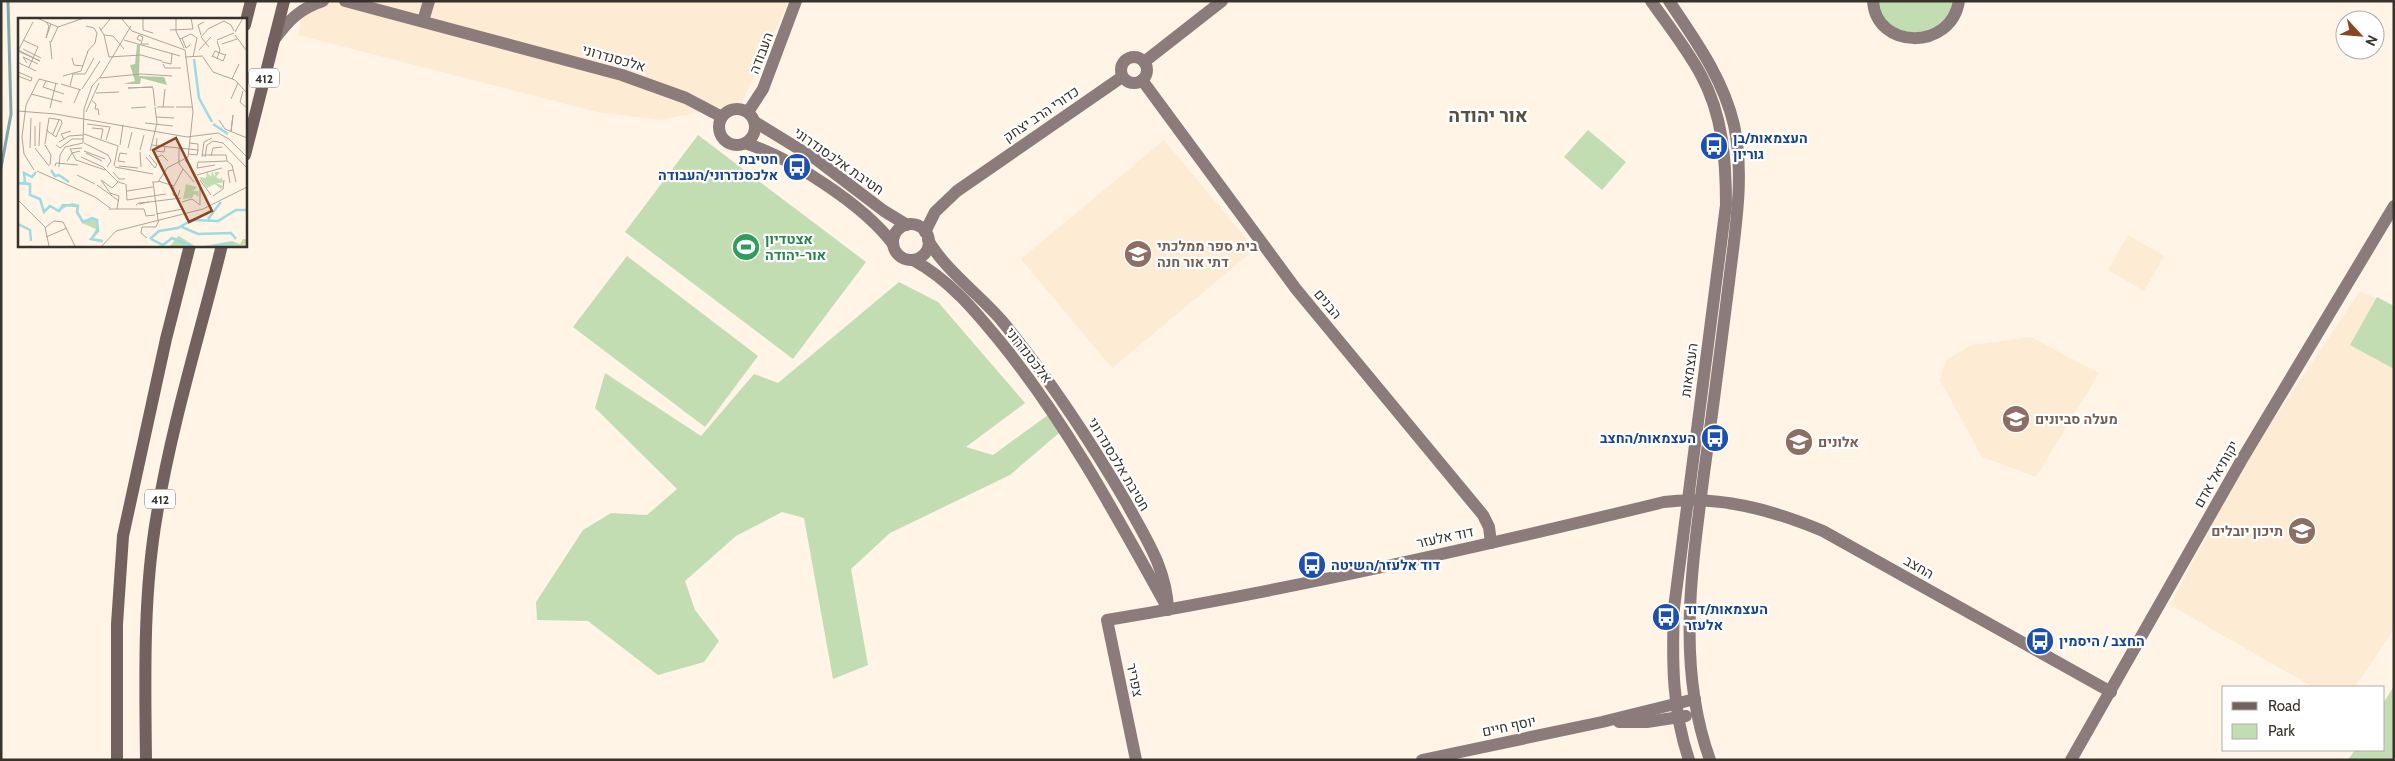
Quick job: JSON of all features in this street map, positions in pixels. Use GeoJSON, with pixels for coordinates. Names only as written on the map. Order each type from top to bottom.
{"type":"FeatureCollection","features":[{"type":"Feature","properties":{"kind":"main road"},"geometry":{"type":"LineString","coordinates":[[246,21],[251,1]]}},
{"type":"Feature","properties":{"kind":"main road","name":"412"},"geometry":{"type":"LineString","coordinates":[[246,151],[284,1]]}},
{"type":"Feature","properties":{"kind":"main road","name":"412"},"geometry":{"type":"LineString","coordinates":[[117,760],[117,624],[123,536],[162,358],[190,246]]}},
{"type":"Feature","properties":{"kind":"main road","name":"412"},"geometry":{"type":"LineString","coordinates":[[146,760],[146,654],[152,548],[157,514],[165,473],[222,246]]}},
{"type":"Feature","properties":{"kind":"street"},"geometry":{"type":"LineString","coordinates":[[274,40],[291,18],[302,10],[323,1]]}},
{"type":"Feature","properties":{"kind":"street"},"geometry":{"type":"LineString","coordinates":[[345,1],[423,21],[428,1]]}},
{"type":"Feature","properties":{"kind":"street","name":"העבודה"},"geometry":{"type":"LineString","coordinates":[[751,117],[796,1]]}},
{"type":"Feature","properties":{"kind":"street"},"geometry":{"type":"LineString","coordinates":[[1144,62],[1222,1]]}},
{"type":"Feature","properties":{"kind":"street","name":"העצמאות"},"geometry":{"type":"LineString","coordinates":[[1651,1],[1691,59],[1708,90],[1720,126],[1726,179],[1726,205],[1674,608],[1672,646],[1675,703],[1689,760]]}},
{"type":"Feature","properties":{"kind":"street","name":"העצמאות"},"geometry":{"type":"LineString","coordinates":[[1669,1],[1703,52],[1720,85],[1732,120],[1738,154],[1734,238],[1689,605],[1689,644],[1694,699],[1710,760]]}},
{"type":"Feature","properties":{"kind":"street"},"geometry":{"type":"LineString","coordinates":[[1873,1],[1878,18],[1888,29],[1900,36],[1914,39],[1928,38],[1940,32],[1951,22],[1959,1]]}},
{"type":"Feature","properties":{"kind":"street","name":"אלכסנדרוני"},"geometry":{"type":"LineString","coordinates":[[423,21],[653,85],[701,105],[722,117]]}},
{"type":"Feature","properties":{"kind":"street"},"geometry":{"type":"LineString","coordinates":[[1135,57],[1144,62],[1147,72],[1142,80],[1131,83],[1122,77],[1121,66],[1128,58],[1135,57]]}},
{"type":"Feature","properties":{"kind":"street","name":"כדורי הרב יצחק"},"geometry":{"type":"LineString","coordinates":[[957,191],[1122,77]]}},
{"type":"Feature","properties":{"kind":"street","name":"הבנים"},"geometry":{"type":"LineString","coordinates":[[1142,80],[1296,288],[1483,515],[1489,527],[1491,543]]}},
{"type":"Feature","properties":{"kind":"street"},"geometry":{"type":"LineString","coordinates":[[737,109],[751,117],[754,134],[745,143],[734,144],[724,139],[720,128],[722,117],[726,113],[737,109]]}},
{"type":"Feature","properties":{"kind":"street","name":"חטיבת אלכסנדרוני"},"geometry":{"type":"LineString","coordinates":[[751,117],[817,160],[884,211],[910,224]]}},
{"type":"Feature","properties":{"kind":"street","name":"חטיבת אלכסנדרוני"},"geometry":{"type":"LineString","coordinates":[[745,143],[777,155],[798,167],[877,226],[893,244]]}},
{"type":"Feature","properties":{"kind":"street"},"geometry":{"type":"LineString","coordinates":[[957,191],[935,212],[927,236],[926,251],[913,260],[902,258],[897,254],[893,244],[898,229],[910,224],[957,191]]}},
{"type":"Feature","properties":{"kind":"street","name":"יקותיאל אדם"},"geometry":{"type":"LineString","coordinates":[[2071,760],[2241,461],[2394,206]]}},
{"type":"Feature","properties":{"kind":"street"},"geometry":{"type":"LineString","coordinates":[[910,224],[927,236]]}},
{"type":"Feature","properties":{"kind":"street","name":"חטיבת אלכסנדרוני"},"geometry":{"type":"LineString","coordinates":[[927,236],[938,255],[1001,321],[1057,393],[1087,438],[1156,557],[1168,592],[1168,610]]}},
{"type":"Feature","properties":{"kind":"street","name":"אלכסנדרוני"},"geometry":{"type":"LineString","coordinates":[[913,260],[939,276],[990,330],[1045,401],[1101,488]]}},
{"type":"Feature","properties":{"kind":"street","name":"חטיבת אלכסנדרוני"},"geometry":{"type":"LineString","coordinates":[[1101,488],[1168,610]]}},
{"type":"Feature","properties":{"kind":"street","name":"דוד אלעזר"},"geometry":{"type":"LineString","coordinates":[[1107,620],[1168,610],[1523,537],[1664,502],[1701,500]]}},
{"type":"Feature","properties":{"kind":"street","name":"החצב"},"geometry":{"type":"LineString","coordinates":[[1701,500],[1732,504],[1778,514],[1823,531],[2111,692]]}},
{"type":"Feature","properties":{"kind":"street","name":"צפריר"},"geometry":{"type":"LineString","coordinates":[[1107,620],[1133,746],[1134,760]]}},
{"type":"Feature","properties":{"kind":"street","name":"יוסף חיים"},"geometry":{"type":"LineString","coordinates":[[1422,760],[1602,722],[1694,699]]}},
{"type":"Feature","properties":{"kind":"street","name":"יוסף חיים"},"geometry":{"type":"LineString","coordinates":[[1602,722],[1647,722],[1697,714]]}},
{"type":"Feature","properties":{"kind":"shaded area"},"geometry":{"type":"Polygon","coordinates":[[[306,1],[789,1],[741,104],[660,120],[597,112],[298,35],[306,1]]]}},
{"type":"Feature","properties":{"kind":"shaded area","name":"בית ספר ממלכתי דתי אור חנה"},"geometry":{"type":"Polygon","coordinates":[[[1164,140],[1255,249],[1112,368],[1021,259],[1164,140]]]}},
{"type":"Feature","properties":{"kind":"shaded area"},"geometry":{"type":"Polygon","coordinates":[[[2128,235],[2164,256],[2144,291],[2108,270],[2128,235]]]}},
{"type":"Feature","properties":{"kind":"shaded area","name":"תיכון יובלים"},"geometry":{"type":"Polygon","coordinates":[[[2360,291],[2394,306],[2394,629],[2356,686],[2311,686],[2170,605],[2248,458],[2360,291]]]}},
{"type":"Feature","properties":{"kind":"shaded area","name":"מעלה סביונים"},"geometry":{"type":"Polygon","coordinates":[[[2031,337],[2099,373],[2036,477],[1982,457],[1940,380],[1946,360],[1972,345],[2031,337]]]}},
{"type":"Feature","properties":{"kind":"green space"},"geometry":{"type":"Polygon","coordinates":[[[1875,1],[1957,1],[1955,9],[1926,36],[1888,27],[1875,1]]]}},
{"type":"Feature","properties":{"kind":"green space"},"geometry":{"type":"Polygon","coordinates":[[[1588,130],[1626,162],[1602,190],[1564,157],[1588,130]]]}},
{"type":"Feature","properties":{"kind":"green space","name":"אצטדיון אור-יהודה"},"geometry":{"type":"Polygon","coordinates":[[[698,135],[866,262],[793,359],[625,232],[698,135]]]}},
{"type":"Feature","properties":{"kind":"green space"},"geometry":{"type":"Polygon","coordinates":[[[627,256],[758,356],[705,427],[573,327],[627,256]]]}},
{"type":"Feature","properties":{"kind":"green space"},"geometry":{"type":"Polygon","coordinates":[[[899,282],[938,302],[1025,403],[966,447],[993,455],[1048,415],[1059,433],[1010,475],[890,533],[851,569],[868,665],[833,679],[804,518],[782,512],[736,536],[685,581],[695,610],[719,641],[704,662],[658,675],[588,621],[537,620],[536,602],[583,530],[611,513],[647,515],[677,489],[595,408],[605,373],[701,436],[754,374],[778,383],[899,282]]]}},
{"type":"Feature","properties":{"kind":"green space"},"geometry":{"type":"Polygon","coordinates":[[[2377,297],[2394,306],[2394,369],[2350,345],[2377,297]]]}},
{"type":"Feature","properties":{"kind":"green space"},"geometry":{"type":"Polygon","coordinates":[[[2394,686],[2394,756],[2391,760],[2348,760],[2354,751],[2385,751],[2385,700],[2394,686]]]}},
{"type":"Feature","properties":{"kind":"waterway"},"geometry":{"type":"LineString","coordinates":[[1,168],[11,114],[8,1]]}},
{"type":"Feature","properties":{"kind":"place","name":"העצמאות/בן גוריון"},"geometry":{"type":"Point","coordinates":[1714,146]}},
{"type":"Feature","properties":{"kind":"place","name":"חטיבת אלכסנדרוני/העבודה"},"geometry":{"type":"Point","coordinates":[797,167]}},
{"type":"Feature","properties":{"kind":"place","name":"אצטדיון אור-יהודה"},"geometry":{"type":"Point","coordinates":[746,247]}},
{"type":"Feature","properties":{"kind":"place","name":"בית ספר ממלכתי דתי אור חנה"},"geometry":{"type":"Point","coordinates":[1138,254]}},
{"type":"Feature","properties":{"kind":"place","name":"מעלה סביונים"},"geometry":{"type":"Point","coordinates":[2016,419]}},
{"type":"Feature","properties":{"kind":"place","name":"העצמאות/החצב"},"geometry":{"type":"Point","coordinates":[1715,438]}},
{"type":"Feature","properties":{"kind":"place","name":"אלונים"},"geometry":{"type":"Point","coordinates":[1799,442]}},
{"type":"Feature","properties":{"kind":"place","name":"תיכון יובלים"},"geometry":{"type":"Point","coordinates":[2302,531]}},
{"type":"Feature","properties":{"kind":"place","name":"דוד אלעזר/השיטה"},"geometry":{"type":"Point","coordinates":[1312,565]}},
{"type":"Feature","properties":{"kind":"place","name":"העצמאות/דוד אלעזר"},"geometry":{"type":"Point","coordinates":[1666,617]}},
{"type":"Feature","properties":{"kind":"place","name":"החצב / היסמין"},"geometry":{"type":"Point","coordinates":[2040,641]}},
{"type":"Feature","properties":{"kind":"district","name":"אור יהודה"},"geometry":{"type":"Point","coordinates":[1488,115]}}]}
